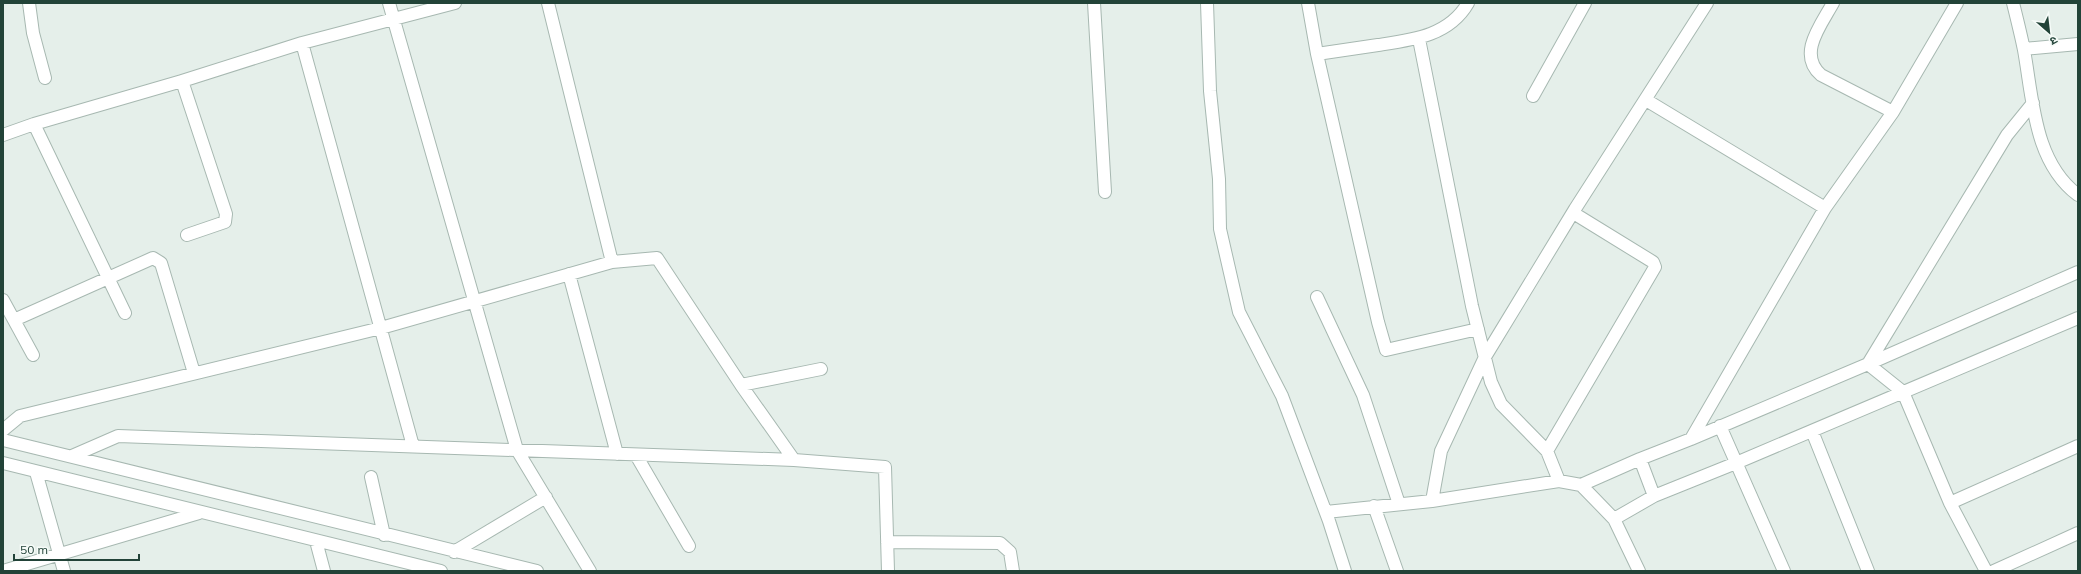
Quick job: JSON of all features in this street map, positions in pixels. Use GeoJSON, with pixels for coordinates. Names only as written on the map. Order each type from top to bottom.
{"type":"FeatureCollection","features":[{"type":"Feature","properties":{"kind":"street"},"geometry":{"type":"LineString","coordinates":[[29,3],[33,33],[45,78]]}},
{"type":"Feature","properties":{"kind":"street"},"geometry":{"type":"LineString","coordinates":[[389,3],[518,450],[590,571]]}},
{"type":"Feature","properties":{"kind":"street"},"geometry":{"type":"LineString","coordinates":[[3,135],[34,124],[182,81],[302,43],[455,3]]}},
{"type":"Feature","properties":{"kind":"street"},"geometry":{"type":"LineString","coordinates":[[548,3],[612,262]]}},
{"type":"Feature","properties":{"kind":"street"},"geometry":{"type":"LineString","coordinates":[[1094,3],[1105,192]]}},
{"type":"Feature","properties":{"kind":"street"},"geometry":{"type":"LineString","coordinates":[[1207,3],[1210,90],[1219,179],[1220,229],[1238,312],[1282,396],[1326,512],[1345,571]]}},
{"type":"Feature","properties":{"kind":"street"},"geometry":{"type":"LineString","coordinates":[[1308,3],[1317,54],[1378,322],[1386,350],[1478,329]]}},
{"type":"Feature","properties":{"kind":"street"},"geometry":{"type":"LineString","coordinates":[[1317,54],[1419,39],[1436,32],[1454,20],[1468,3]]}},
{"type":"Feature","properties":{"kind":"street"},"geometry":{"type":"LineString","coordinates":[[1533,96],[1585,3]]}},
{"type":"Feature","properties":{"kind":"street"},"geometry":{"type":"LineString","coordinates":[[1432,501],[1442,451],[1485,357],[1574,209],[1646,100],[1707,3]]}},
{"type":"Feature","properties":{"kind":"street"},"geometry":{"type":"LineString","coordinates":[[1833,3],[1810,45],[1810,59],[1814,69],[1821,75],[1893,112]]}},
{"type":"Feature","properties":{"kind":"street"},"geometry":{"type":"LineString","coordinates":[[1691,439],[1825,208],[1893,112],[1957,3]]}},
{"type":"Feature","properties":{"kind":"street"},"geometry":{"type":"LineString","coordinates":[[2013,3],[2024,49],[2038,133],[2055,169],[2068,187],[2078,195]]}},
{"type":"Feature","properties":{"kind":"street"},"geometry":{"type":"LineString","coordinates":[[1419,39],[1478,329],[1491,382],[1501,404],[1547,451],[1559,481]]}},
{"type":"Feature","properties":{"kind":"street"},"geometry":{"type":"LineString","coordinates":[[302,43],[382,328],[413,446]]}},
{"type":"Feature","properties":{"kind":"street"},"geometry":{"type":"LineString","coordinates":[[2024,49],[2078,44]]}},
{"type":"Feature","properties":{"kind":"street"},"geometry":{"type":"LineString","coordinates":[[182,81],[226,214],[225,222],[187,235]]}},
{"type":"Feature","properties":{"kind":"street"},"geometry":{"type":"LineString","coordinates":[[1646,100],[1825,208]]}},
{"type":"Feature","properties":{"kind":"street"},"geometry":{"type":"LineString","coordinates":[[1868,364],[1999,148],[2033,103]]}},
{"type":"Feature","properties":{"kind":"street"},"geometry":{"type":"LineString","coordinates":[[34,124],[125,313]]}},
{"type":"Feature","properties":{"kind":"street"},"geometry":{"type":"LineString","coordinates":[[1547,451],[1619,330],[1635,298],[1654,267],[1653,262],[1575,214],[1574,209]]}},
{"type":"Feature","properties":{"kind":"street"},"geometry":{"type":"LineString","coordinates":[[14,320],[153,258],[161,262],[194,373]]}},
{"type":"Feature","properties":{"kind":"street"},"geometry":{"type":"LineString","coordinates":[[3,430],[20,416],[382,328],[612,262],[657,258],[741,385],[794,460]]}},
{"type":"Feature","properties":{"kind":"street"},"geometry":{"type":"LineString","coordinates":[[1326,512],[1432,501],[1559,481],[1581,485],[1868,364],[2078,272]]}},
{"type":"Feature","properties":{"kind":"street"},"geometry":{"type":"LineString","coordinates":[[569,274],[617,454]]}},
{"type":"Feature","properties":{"kind":"street"},"geometry":{"type":"LineString","coordinates":[[1317,297],[1363,395],[1398,504]]}},
{"type":"Feature","properties":{"kind":"street"},"geometry":{"type":"LineString","coordinates":[[3,300],[33,355]]}},
{"type":"Feature","properties":{"kind":"street"},"geometry":{"type":"LineString","coordinates":[[1614,519],[1654,496],[1736,463],[2078,318]]}},
{"type":"Feature","properties":{"kind":"street"},"geometry":{"type":"LineString","coordinates":[[1868,364],[1903,392],[1950,502],[1986,571]]}},
{"type":"Feature","properties":{"kind":"street"},"geometry":{"type":"LineString","coordinates":[[741,385],[821,369]]}},
{"type":"Feature","properties":{"kind":"street"},"geometry":{"type":"LineString","coordinates":[[1720,426],[1784,571]]}},
{"type":"Feature","properties":{"kind":"street"},"geometry":{"type":"LineString","coordinates":[[1812,431],[1868,571]]}},
{"type":"Feature","properties":{"kind":"street"},"geometry":{"type":"LineString","coordinates":[[72,456],[118,436],[794,460],[885,467],[888,571]]}},
{"type":"Feature","properties":{"kind":"street"},"geometry":{"type":"LineString","coordinates":[[3,440],[276,506],[384,535],[537,571]]}},
{"type":"Feature","properties":{"kind":"street"},"geometry":{"type":"LineString","coordinates":[[1950,502],[2078,446]]}},
{"type":"Feature","properties":{"kind":"street"},"geometry":{"type":"LineString","coordinates":[[636,455],[689,546]]}},
{"type":"Feature","properties":{"kind":"street"},"geometry":{"type":"LineString","coordinates":[[1640,459],[1654,496]]}},
{"type":"Feature","properties":{"kind":"street"},"geometry":{"type":"LineString","coordinates":[[3,463],[424,569],[441,571]]}},
{"type":"Feature","properties":{"kind":"street"},"geometry":{"type":"LineString","coordinates":[[36,472],[64,571]]}},
{"type":"Feature","properties":{"kind":"street"},"geometry":{"type":"LineString","coordinates":[[372,477],[384,535]]}},
{"type":"Feature","properties":{"kind":"street"},"geometry":{"type":"LineString","coordinates":[[1581,485],[1614,519],[1639,571]]}},
{"type":"Feature","properties":{"kind":"street"},"geometry":{"type":"LineString","coordinates":[[454,552],[546,497]]}},
{"type":"Feature","properties":{"kind":"street"},"geometry":{"type":"LineString","coordinates":[[1374,506],[1397,571]]}},
{"type":"Feature","properties":{"kind":"street"},"geometry":{"type":"LineString","coordinates":[[3,571],[200,513]]}},
{"type":"Feature","properties":{"kind":"street"},"geometry":{"type":"LineString","coordinates":[[1994,571],[2078,533]]}},
{"type":"Feature","properties":{"kind":"street"},"geometry":{"type":"LineString","coordinates":[[316,541],[324,571]]}},
{"type":"Feature","properties":{"kind":"street"},"geometry":{"type":"LineString","coordinates":[[887,542],[1000,543],[1010,552],[1013,571]]}}]}
